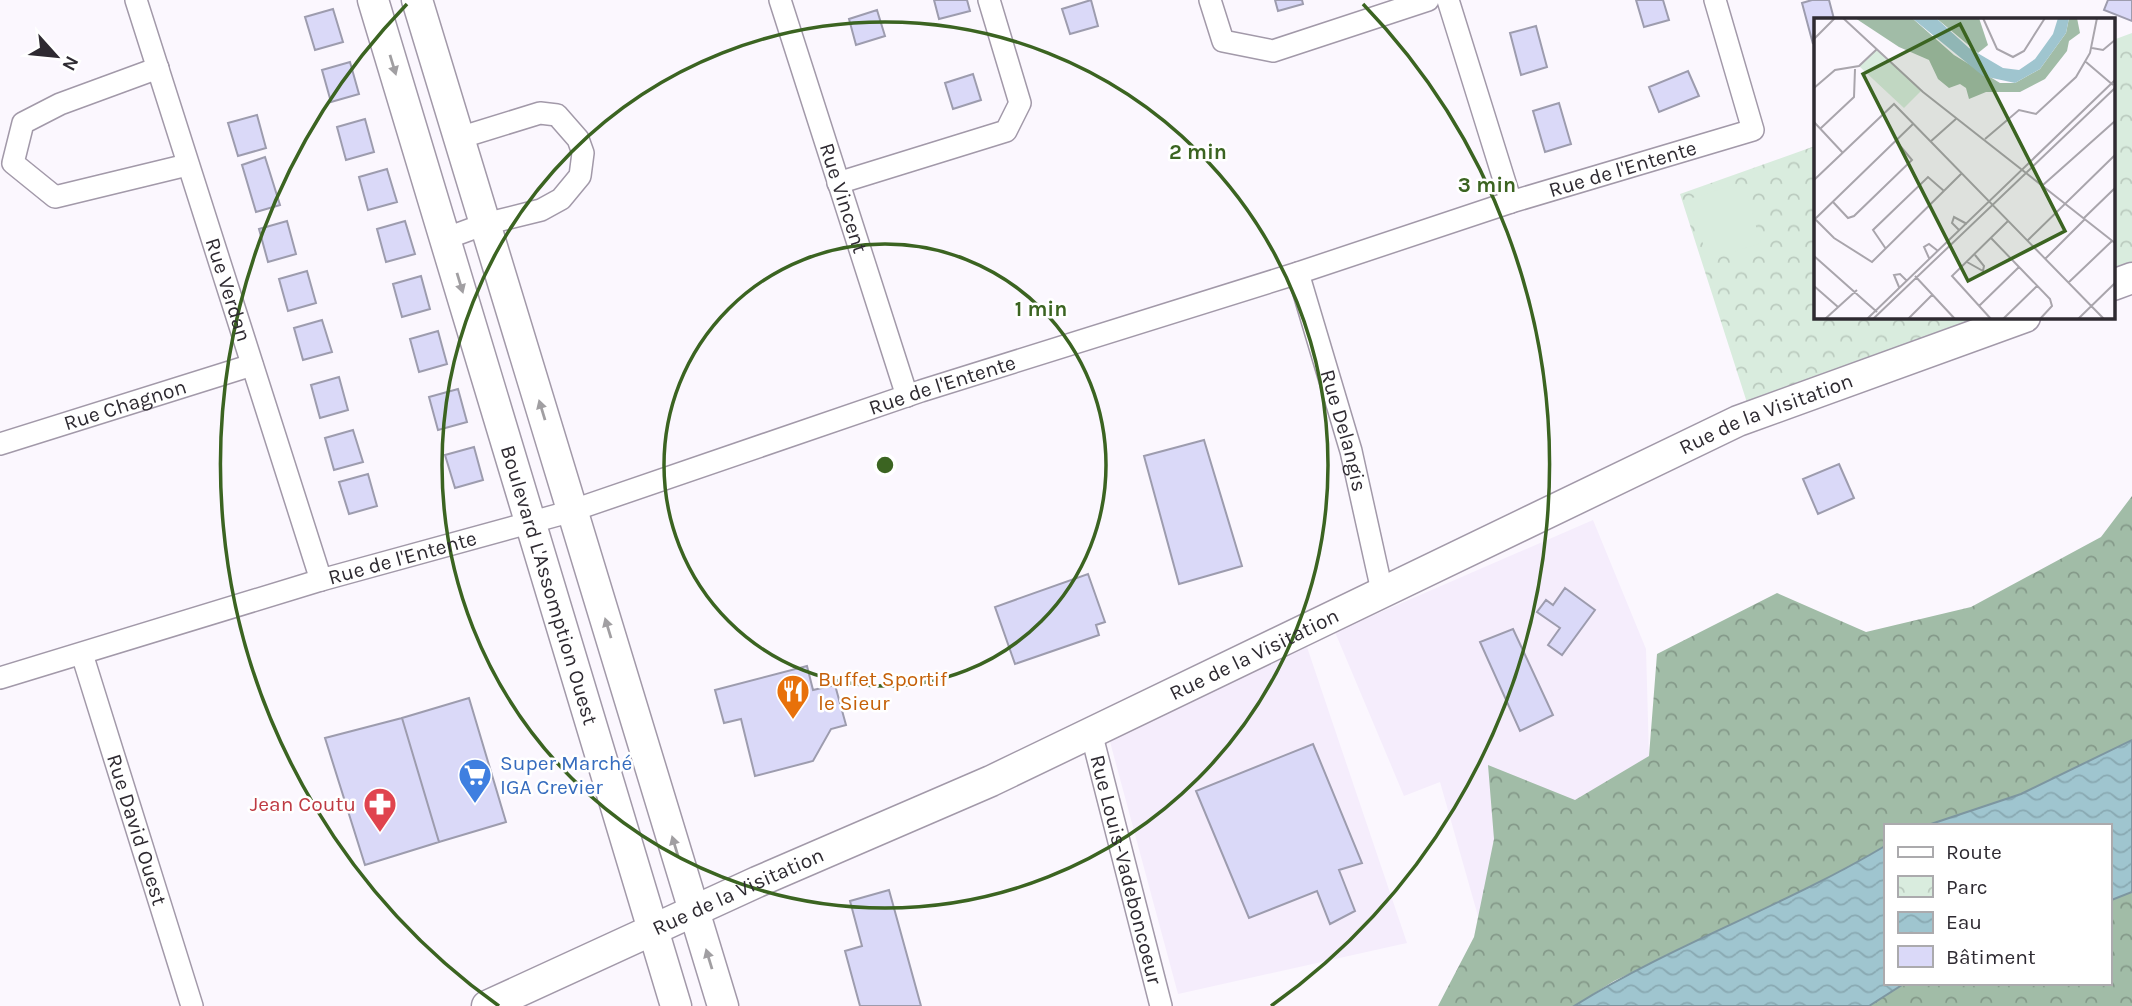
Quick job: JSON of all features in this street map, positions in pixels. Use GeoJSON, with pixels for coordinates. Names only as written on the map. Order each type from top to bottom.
{"type":"FeatureCollection","features":[{"type":"Feature","properties":{"kind":"street","name":"Rue Verdan"},"geometry":{"type":"LineString","coordinates":[[136,0],[321,580]]}},
{"type":"Feature","properties":{"kind":"street","name":"Boulevard L'Assomption Ouest"},"geometry":{"type":"LineString","coordinates":[[373,0],[533,522],[652,930],[677,1006]]}},
{"type":"Feature","properties":{"kind":"street","name":"Boulevard L'Assomption Ouest"},"geometry":{"type":"LineString","coordinates":[[417,0],[723,1006]]}},
{"type":"Feature","properties":{"kind":"street","name":"Rue Vincent"},"geometry":{"type":"LineString","coordinates":[[780,0],[906,396]]}},
{"type":"Feature","properties":{"kind":"street"},"geometry":{"type":"LineString","coordinates":[[838,183],[1006,131],[1020,103],[989,0]]}},
{"type":"Feature","properties":{"kind":"street"},"geometry":{"type":"LineString","coordinates":[[1210,0],[1223,41],[1273,51],[1428,0]]}},
{"type":"Feature","properties":{"kind":"street"},"geometry":{"type":"LineString","coordinates":[[1448,0],[1511,202]]}},
{"type":"Feature","properties":{"kind":"street","name":"Rue de l'Entente"},"geometry":{"type":"LineString","coordinates":[[0,678],[321,580],[573,510],[906,396],[1298,273],[1511,202],[1753,130],[1715,0]]}},
{"type":"Feature","properties":{"kind":"street"},"geometry":{"type":"LineString","coordinates":[[158,68],[60,104],[23,123],[13,163],[55,197],[187,165]]}},
{"type":"Feature","properties":{"kind":"street"},"geometry":{"type":"LineString","coordinates":[[447,239],[485,224],[541,210],[561,199],[580,176],[583,153],[578,139],[557,115],[540,113],[459,138]]}},
{"type":"Feature","properties":{"kind":"street","name":"Rue Delangis"},"geometry":{"type":"LineString","coordinates":[[1298,273],[1351,451],[1382,591]]}},
{"type":"Feature","properties":{"kind":"street"},"geometry":{"type":"LineString","coordinates":[[2114,285],[2132,278]]}},
{"type":"Feature","properties":{"kind":"street","name":"Rue de la Visitation"},"geometry":{"type":"LineString","coordinates":[[487,1006],[652,930],[991,781],[1738,421],[2022,318]]}},
{"type":"Feature","properties":{"kind":"street","name":"Rue Chagnon"},"geometry":{"type":"LineString","coordinates":[[0,444],[251,365]]}},
{"type":"Feature","properties":{"kind":"street","name":"Rue David Ouest"},"geometry":{"type":"LineString","coordinates":[[82,654],[192,1006]]}},
{"type":"Feature","properties":{"kind":"street","name":"Rue Louis-Vadeboncoeur"},"geometry":{"type":"LineString","coordinates":[[1091,732],[1161,1006]]}},
{"type":"Feature","properties":{"kind":"shaded area"},"geometry":{"type":"Polygon","coordinates":[[[1593,520],[1646,649],[1649,756],[1489,955],[1440,782],[1404,796],[1335,632],[1593,520]]]}},
{"type":"Feature","properties":{"kind":"shaded area"},"geometry":{"type":"Polygon","coordinates":[[[1307,647],[1407,943],[1178,994],[1109,738],[1307,647]]]}},
{"type":"Feature","properties":{"kind":"green space"},"geometry":{"type":"Polygon","coordinates":[[[2132,33],[2132,276],[2114,283],[2114,40],[2132,33]]]}},
{"type":"Feature","properties":{"kind":"green space"},"geometry":{"type":"Polygon","coordinates":[[[1814,146],[1814,318],[2016,318],[1750,412],[1680,194],[1814,146]]]}},
{"type":"Feature","properties":{"kind":"green space"},"geometry":{"type":"Polygon","coordinates":[[[1743,182],[1761,243],[1708,260],[1689,199],[1743,182]]]}},
{"type":"Feature","properties":{"kind":"green space"},"geometry":{"type":"Polygon","coordinates":[[[2132,496],[2132,740],[2021,794],[1931,824],[1884,824],[1884,847],[1837,874],[1614,981],[1574,1006],[1438,1006],[1474,937],[1494,839],[1488,765],[1575,800],[1649,756],[1657,654],[1777,593],[1866,632],[1971,607],[2101,537],[2132,496]]]}},
{"type":"Feature","properties":{"kind":"green space"},"geometry":{"type":"Polygon","coordinates":[[[2132,892],[2132,1006],[1869,1006],[1902,985],[2111,985],[2111,900],[2132,892]]]}},
{"type":"Feature","properties":{"kind":"water"},"geometry":{"type":"Polygon","coordinates":[[[2132,740],[2132,892],[2111,900],[2111,824],[1931,824],[2021,794],[2132,740]]]}},
{"type":"Feature","properties":{"kind":"water"},"geometry":{"type":"Polygon","coordinates":[[[1884,847],[1884,985],[1902,985],[1869,1006],[1574,1006],[1650,963],[1847,868],[1884,847]]]}},
{"type":"Feature","properties":{"kind":"building"},"geometry":{"type":"Polygon","coordinates":[[[934,0],[967,0],[970,11],[939,19],[934,0]]]}},
{"type":"Feature","properties":{"kind":"building"},"geometry":{"type":"Polygon","coordinates":[[[1091,0],[1098,26],[1070,34],[1062,9],[1091,0]]]}},
{"type":"Feature","properties":{"kind":"building"},"geometry":{"type":"Polygon","coordinates":[[[1275,0],[1302,0],[1303,4],[1278,11],[1275,0]]]}},
{"type":"Feature","properties":{"kind":"building"},"geometry":{"type":"Polygon","coordinates":[[[1636,0],[1663,0],[1669,20],[1644,27],[1636,0]]]}},
{"type":"Feature","properties":{"kind":"building"},"geometry":{"type":"Polygon","coordinates":[[[1829,0],[1834,18],[1814,18],[1813,44],[1802,3],[1829,0]]]}},
{"type":"Feature","properties":{"kind":"building"},"geometry":{"type":"Polygon","coordinates":[[[2108,0],[2132,0],[2132,21],[2104,10],[2108,0]]]}},
{"type":"Feature","properties":{"kind":"building"},"geometry":{"type":"Polygon","coordinates":[[[333,9],[343,42],[315,50],[305,17],[333,9]]]}},
{"type":"Feature","properties":{"kind":"building"},"geometry":{"type":"Polygon","coordinates":[[[877,10],[885,36],[856,45],[849,19],[877,10]]]}},
{"type":"Feature","properties":{"kind":"building"},"geometry":{"type":"Polygon","coordinates":[[[1536,26],[1547,67],[1521,75],[1510,33],[1536,26]]]}},
{"type":"Feature","properties":{"kind":"building"},"geometry":{"type":"Polygon","coordinates":[[[350,62],[359,94],[331,102],[322,70],[350,62]]]}},
{"type":"Feature","properties":{"kind":"building"},"geometry":{"type":"Polygon","coordinates":[[[1688,71],[1699,96],[1659,112],[1649,87],[1688,71]]]}},
{"type":"Feature","properties":{"kind":"building"},"geometry":{"type":"Polygon","coordinates":[[[973,74],[981,100],[953,109],[945,83],[973,74]]]}},
{"type":"Feature","properties":{"kind":"building"},"geometry":{"type":"Polygon","coordinates":[[[1559,103],[1571,144],[1545,152],[1533,111],[1559,103]]]}},
{"type":"Feature","properties":{"kind":"building"},"geometry":{"type":"Polygon","coordinates":[[[257,115],[266,148],[238,156],[228,123],[257,115]]]}},
{"type":"Feature","properties":{"kind":"building"},"geometry":{"type":"Polygon","coordinates":[[[365,119],[374,152],[346,160],[337,127],[365,119]]]}},
{"type":"Feature","properties":{"kind":"building"},"geometry":{"type":"Polygon","coordinates":[[[265,157],[280,205],[256,212],[242,165],[265,157]]]}},
{"type":"Feature","properties":{"kind":"building"},"geometry":{"type":"Polygon","coordinates":[[[387,169],[397,202],[368,210],[359,177],[387,169]]]}},
{"type":"Feature","properties":{"kind":"building"},"geometry":{"type":"Polygon","coordinates":[[[287,221],[296,254],[268,262],[259,229],[287,221]]]}},
{"type":"Feature","properties":{"kind":"building"},"geometry":{"type":"Polygon","coordinates":[[[405,221],[415,254],[386,262],[377,229],[405,221]]]}},
{"type":"Feature","properties":{"kind":"building"},"geometry":{"type":"Polygon","coordinates":[[[307,271],[316,303],[288,311],[279,279],[307,271]]]}},
{"type":"Feature","properties":{"kind":"building"},"geometry":{"type":"Polygon","coordinates":[[[421,276],[430,309],[402,317],[393,284],[421,276]]]}},
{"type":"Feature","properties":{"kind":"building"},"geometry":{"type":"Polygon","coordinates":[[[322,320],[332,352],[303,360],[294,328],[322,320]]]}},
{"type":"Feature","properties":{"kind":"building"},"geometry":{"type":"Polygon","coordinates":[[[438,331],[447,364],[419,372],[410,339],[438,331]]]}},
{"type":"Feature","properties":{"kind":"building"},"geometry":{"type":"Polygon","coordinates":[[[339,377],[348,410],[320,418],[311,385],[339,377]]]}},
{"type":"Feature","properties":{"kind":"building"},"geometry":{"type":"Polygon","coordinates":[[[458,389],[467,422],[438,430],[429,397],[458,389]]]}},
{"type":"Feature","properties":{"kind":"building"},"geometry":{"type":"Polygon","coordinates":[[[353,430],[363,462],[334,470],[325,438],[353,430]]]}},
{"type":"Feature","properties":{"kind":"building"},"geometry":{"type":"Polygon","coordinates":[[[1204,440],[1242,566],[1179,584],[1144,456],[1204,440]]]}},
{"type":"Feature","properties":{"kind":"building"},"geometry":{"type":"Polygon","coordinates":[[[474,447],[483,480],[455,488],[445,455],[474,447]]]}},
{"type":"Feature","properties":{"kind":"building"},"geometry":{"type":"Polygon","coordinates":[[[1839,464],[1854,498],[1818,514],[1803,479],[1839,464]]]}},
{"type":"Feature","properties":{"kind":"building"},"geometry":{"type":"Polygon","coordinates":[[[368,474],[377,506],[349,514],[339,482],[368,474]]]}},
{"type":"Feature","properties":{"kind":"building"},"geometry":{"type":"Polygon","coordinates":[[[1088,574],[1105,622],[1096,625],[1099,635],[1015,664],[995,607],[1088,574]]]}},
{"type":"Feature","properties":{"kind":"building"},"geometry":{"type":"Polygon","coordinates":[[[1565,588],[1595,610],[1562,655],[1548,645],[1560,628],[1537,612],[1546,600],[1553,605],[1565,588]]]}},
{"type":"Feature","properties":{"kind":"building"},"geometry":{"type":"Polygon","coordinates":[[[1513,629],[1553,715],[1520,731],[1480,642],[1513,629]]]}},
{"type":"Feature","properties":{"kind":"building","name":"Buffet Sportif le Sieur"},"geometry":{"type":"Polygon","coordinates":[[[807,666],[813,690],[835,685],[846,725],[831,729],[813,761],[755,776],[741,719],[724,723],[715,690],[807,666]]]}},
{"type":"Feature","properties":{"kind":"building"},"geometry":{"type":"Polygon","coordinates":[[[469,698],[506,822],[439,842],[402,718],[469,698]]]}},
{"type":"Feature","properties":{"kind":"building"},"geometry":{"type":"Polygon","coordinates":[[[402,718],[439,842],[365,865],[325,738],[402,718]]]}},
{"type":"Feature","properties":{"kind":"building"},"geometry":{"type":"Polygon","coordinates":[[[1313,744],[1362,863],[1339,870],[1355,911],[1330,924],[1317,891],[1249,918],[1196,791],[1313,744]]]}},
{"type":"Feature","properties":{"kind":"building"},"geometry":{"type":"Polygon","coordinates":[[[889,890],[921,1006],[860,1006],[845,951],[862,946],[850,901],[889,890]]]}},
{"type":"Feature","properties":{"kind":"place","name":"Buffet Sportif le Sieur"},"geometry":{"type":"Point","coordinates":[793,721]}},
{"type":"Feature","properties":{"kind":"place","name":"Super Marché IGA Crevier"},"geometry":{"type":"Point","coordinates":[475,805]}},
{"type":"Feature","properties":{"kind":"place","name":"Jean Coutu"},"geometry":{"type":"Point","coordinates":[380,834]}}]}
